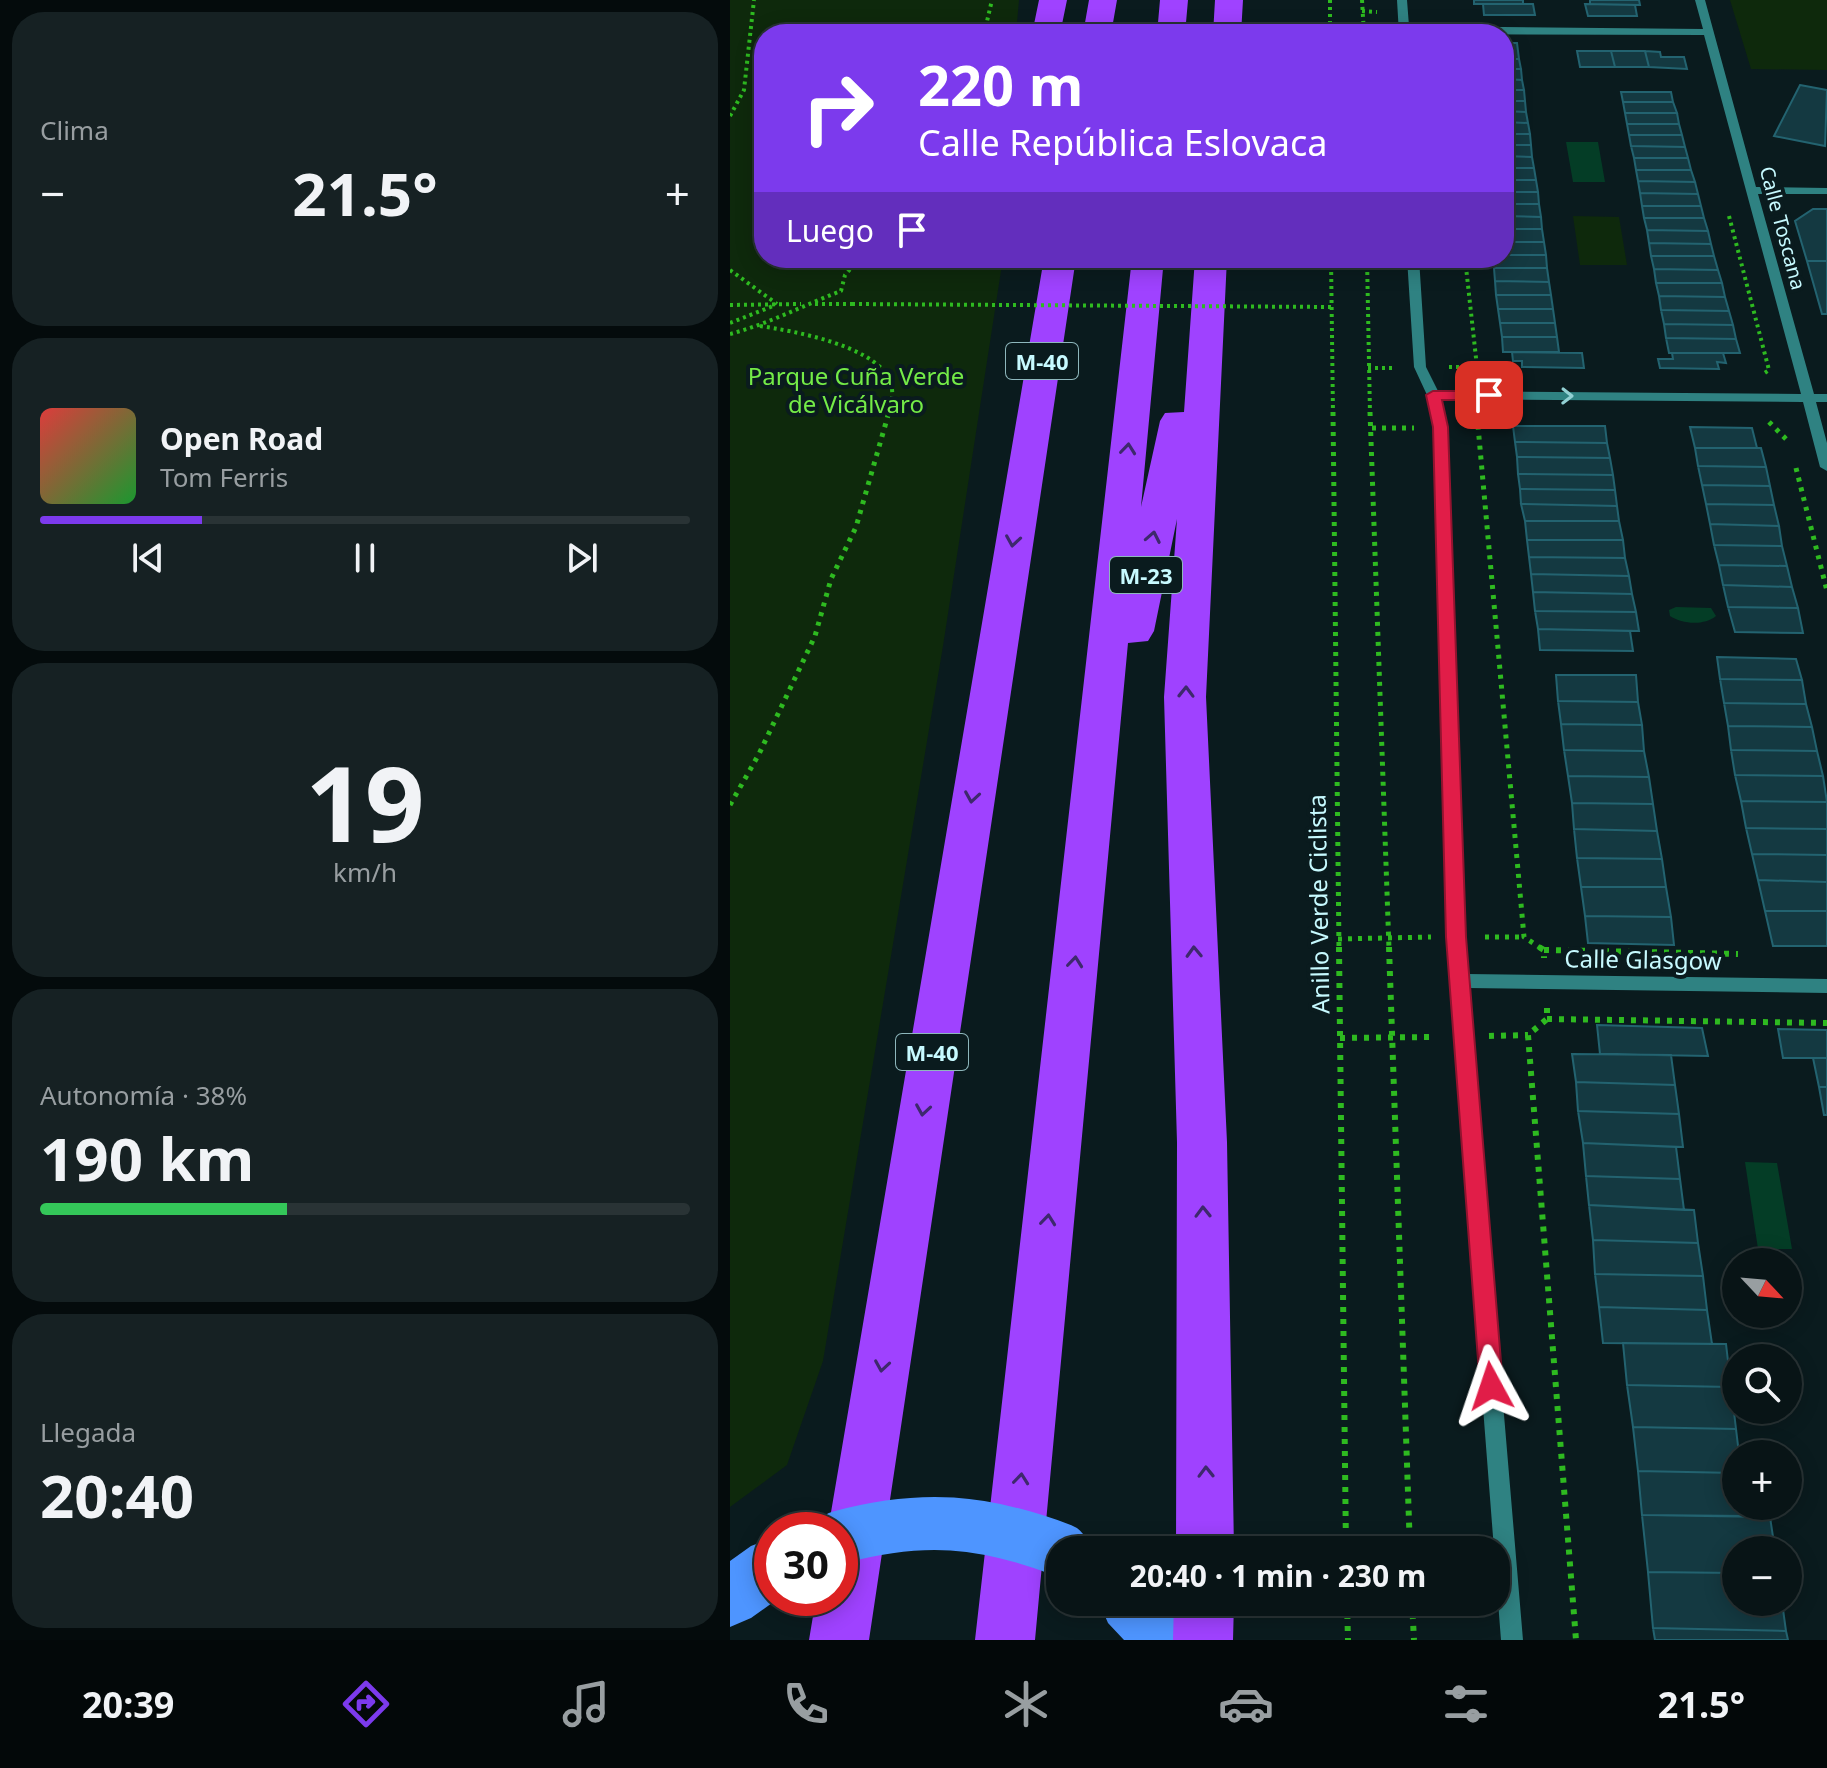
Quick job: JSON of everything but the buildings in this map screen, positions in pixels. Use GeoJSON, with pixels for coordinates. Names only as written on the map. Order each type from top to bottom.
{"type":"FeatureCollection","features":[{"type":"Feature","properties":{"kind":"highway"},"geometry":{"type":"LineString","coordinates":[[1048,24],[1053,0]]}},
{"type":"Feature","properties":{"kind":"highway"},"geometry":{"type":"LineString","coordinates":[[1099,24],[1103,0]]}},
{"type":"Feature","properties":{"kind":"highway"},"geometry":{"type":"LineString","coordinates":[[1172,24],[1174,0]]}},
{"type":"Feature","properties":{"kind":"highway"},"geometry":{"type":"LineString","coordinates":[[1228,24],[1229,0]]}},
{"type":"Feature","properties":{"kind":"highway"},"geometry":{"type":"LineString","coordinates":[[1025,464],[1034,268]]}},
{"type":"Feature","properties":{"kind":"highway","name":"M-40"},"geometry":{"type":"LineString","coordinates":[[839,1640],[1058,268]]}},
{"type":"Feature","properties":{"kind":"highway"},"geometry":{"type":"LineString","coordinates":[[1005,1640],[1147,268]]}},
{"type":"Feature","properties":{"kind":"highway","name":"M-23"},"geometry":{"type":"LineString","coordinates":[[1082,888],[1209,268]]}},
{"type":"Feature","properties":{"kind":"highway"},"geometry":{"type":"LineString","coordinates":[[1205,1536],[1202,1142],[1185,697],[1211,268]]}},
{"type":"Feature","properties":{"kind":"highway"},"geometry":{"type":"LineString","coordinates":[[1203,1640],[1204,1616]]}},
{"type":"Feature","properties":{"kind":"main road"},"geometry":{"type":"LineString","coordinates":[[858,1531],[920,1520],[971,1522],[1021,1533],[1046,1543]]}},
{"type":"Feature","properties":{"kind":"main road"},"geometry":{"type":"LineString","coordinates":[[730,1597],[754,1580]]}},
{"type":"Feature","properties":{"kind":"street"},"geometry":{"type":"LineString","coordinates":[[1402,0],[1404,24]]}},
{"type":"Feature","properties":{"kind":"street","name":"Calle Toscana"},"geometry":{"type":"LineString","coordinates":[[1700,0],[1827,467]]}},
{"type":"Feature","properties":{"kind":"street"},"geometry":{"type":"LineString","coordinates":[[1514,32],[1709,32]]}},
{"type":"Feature","properties":{"kind":"street"},"geometry":{"type":"LineString","coordinates":[[1752,190],[1827,191]]}},
{"type":"Feature","properties":{"kind":"street"},"geometry":{"type":"LineString","coordinates":[[1414,268],[1420,367],[1433,395],[1440,427],[1459,981],[1512,1640]]}},
{"type":"Feature","properties":{"kind":"street"},"geometry":{"type":"LineString","coordinates":[[1433,395],[1827,398]]}},
{"type":"Feature","properties":{"kind":"street","name":"Calle Glasgow"},"geometry":{"type":"LineString","coordinates":[[1459,981],[1827,986]]}},
{"type":"Feature","properties":{"kind":"path"},"geometry":{"type":"LineString","coordinates":[[730,116],[744,90],[754,0]]}},
{"type":"Feature","properties":{"kind":"path"},"geometry":{"type":"LineString","coordinates":[[986,24],[992,0]]}},
{"type":"Feature","properties":{"kind":"path"},"geometry":{"type":"LineString","coordinates":[[1330,0],[1330,24]]}},
{"type":"Feature","properties":{"kind":"path"},"geometry":{"type":"LineString","coordinates":[[1362,0],[1363,24]]}},
{"type":"Feature","properties":{"kind":"path"},"geometry":{"type":"LineString","coordinates":[[1728,214],[1769,370],[1758,378],[1769,424],[1789,440],[1827,591]]}},
{"type":"Feature","properties":{"kind":"path"},"geometry":{"type":"LineString","coordinates":[[730,334],[760,326],[783,313],[841,291],[845,275],[851,268]]}},
{"type":"Feature","properties":{"kind":"path","name":"Anillo Verde Ciclista"},"geometry":{"type":"LineString","coordinates":[[1331,268],[1346,1536]]}},
{"type":"Feature","properties":{"kind":"path"},"geometry":{"type":"LineString","coordinates":[[1367,268],[1368,368],[1409,1536]]}},
{"type":"Feature","properties":{"kind":"path"},"geometry":{"type":"LineString","coordinates":[[1466,268],[1477,367],[1485,372],[1489,395],[1491,419],[1478,426],[1524,937],[1544,950],[1748,954]]}},
{"type":"Feature","properties":{"kind":"path"},"geometry":{"type":"LineString","coordinates":[[730,270],[778,304]]}},
{"type":"Feature","properties":{"kind":"path"},"geometry":{"type":"LineString","coordinates":[[730,323],[778,304]]}},
{"type":"Feature","properties":{"kind":"path"},"geometry":{"type":"LineString","coordinates":[[730,305],[1331,307]]}},
{"type":"Feature","properties":{"kind":"path"},"geometry":{"type":"LineString","coordinates":[[730,805],[759,754],[815,636],[831,579],[856,527],[893,397],[889,378],[878,364],[823,339],[760,326]]}},
{"type":"Feature","properties":{"kind":"path"},"geometry":{"type":"LineString","coordinates":[[1338,939],[1390,938]]}},
{"type":"Feature","properties":{"kind":"path"},"geometry":{"type":"LineString","coordinates":[[1544,950],[1547,1019]]}},
{"type":"Feature","properties":{"kind":"path"},"geometry":{"type":"LineString","coordinates":[[1576,1640],[1528,1035],[1547,1019],[1827,1023]]}},
{"type":"Feature","properties":{"kind":"path"},"geometry":{"type":"LineString","coordinates":[[1340,1038],[1391,1037]]}},
{"type":"Feature","properties":{"kind":"path"},"geometry":{"type":"LineString","coordinates":[[1347,1616],[1348,1640]]}},
{"type":"Feature","properties":{"kind":"path"},"geometry":{"type":"LineString","coordinates":[[1413,1616],[1414,1640]]}},
{"type":"Feature","properties":{"kind":"green space","name":"Parque Cuña Verde de Vicálvaro"},"geometry":{"type":"Polygon","coordinates":[[[730,0],[1019,0],[1017,24],[754,24],[754,268],[1001,268],[943,646],[823,1361],[787,1465],[730,1507],[730,0]]]}},
{"type":"Feature","properties":{"kind":"green space"},"geometry":{"type":"Polygon","coordinates":[[[1730,0],[1827,0],[1827,70],[1751,69],[1730,0]]]}},
{"type":"Feature","properties":{"kind":"green space"},"geometry":{"type":"Polygon","coordinates":[[[1573,216],[1619,217],[1627,265],[1580,265],[1573,216]]]}},
{"type":"Feature","properties":{"kind":"shaded area"},"geometry":{"type":"Polygon","coordinates":[[[1566,142],[1598,142],[1605,182],[1573,182],[1566,142]]]}},
{"type":"Feature","properties":{"kind":"shaded area"},"geometry":{"type":"Polygon","coordinates":[[[1676,607],[1711,608],[1716,616],[1699,623],[1681,621],[1670,616],[1669,610],[1676,607]]]}},
{"type":"Feature","properties":{"kind":"shaded area"},"geometry":{"type":"Polygon","coordinates":[[[1745,1162],[1777,1163],[1792,1248],[1758,1248],[1745,1162]]]}},
{"type":"Feature","properties":{"kind":"route"},"geometry":{"type":"LineString","coordinates":[[1489,395],[1433,395],[1440,427],[1456,937],[1491,1386]]}}]}
